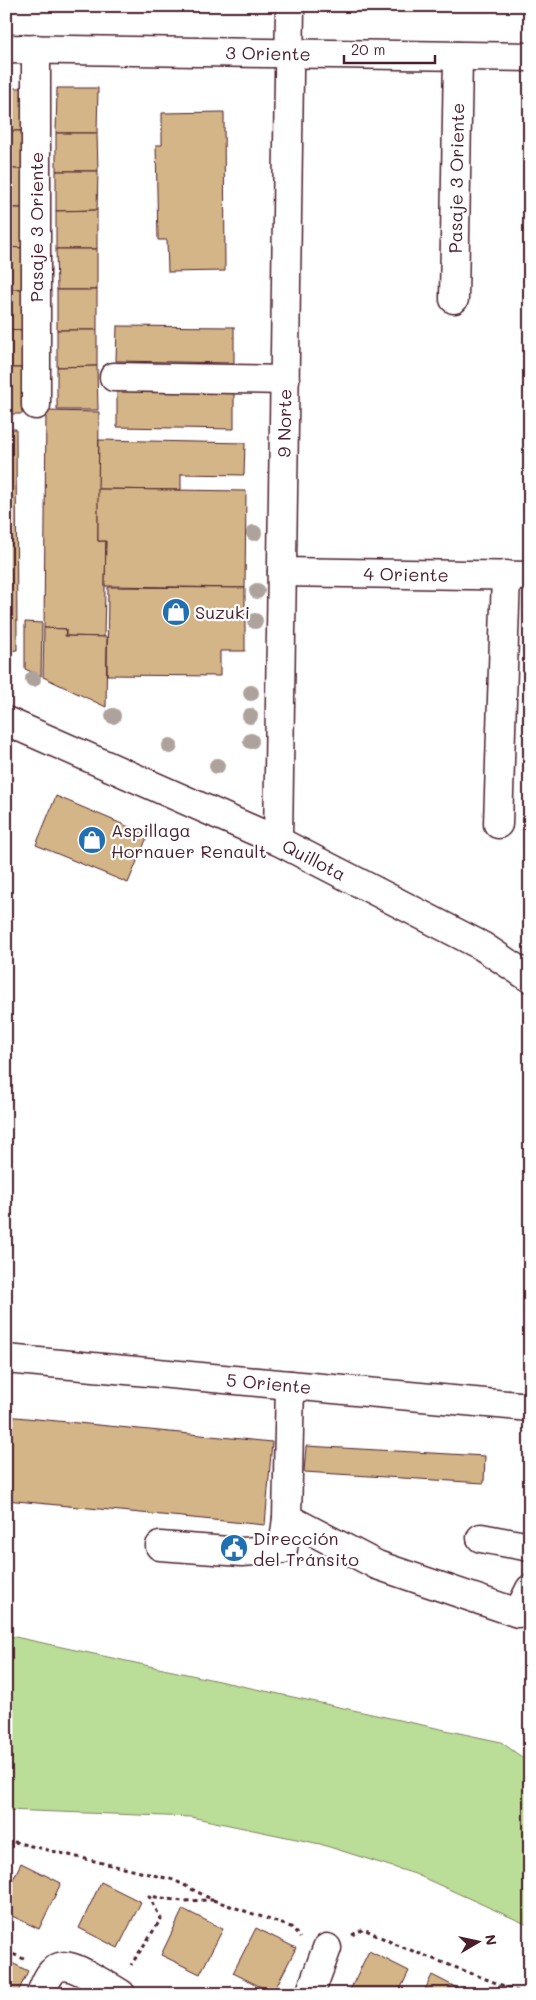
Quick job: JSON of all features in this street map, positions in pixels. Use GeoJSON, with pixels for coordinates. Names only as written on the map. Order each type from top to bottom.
{"type":"FeatureCollection","features":[{"type":"Feature","properties":{"kind":"street","name":"9 Norte"},"geometry":{"type":"LineString","coordinates":[[278,841],[290,6]]}},
{"type":"Feature","properties":{"kind":"street","name":"3 Oriente"},"geometry":{"type":"LineString","coordinates":[[6,49],[530,57]]}},
{"type":"Feature","properties":{"kind":"street","name":"Pasaje 3 Oriente"},"geometry":{"type":"LineString","coordinates":[[36,49],[36,405]]}},
{"type":"Feature","properties":{"kind":"street","name":"Pasaje 3 Oriente"},"geometry":{"type":"LineString","coordinates":[[454,299],[458,56]]}},
{"type":"Feature","properties":{"kind":"street"},"geometry":{"type":"LineString","coordinates":[[114,377],[285,380]]}},
{"type":"Feature","properties":{"kind":"street","name":"4 Oriente"},"geometry":{"type":"LineString","coordinates":[[282,572],[518,575]]}},
{"type":"Feature","properties":{"kind":"street"},"geometry":{"type":"LineString","coordinates":[[498,824],[518,575]]}},
{"type":"Feature","properties":{"kind":"street","name":"Quillota"},"geometry":{"type":"LineString","coordinates":[[6,721],[278,841],[482,946],[530,978]]}},
{"type":"Feature","properties":{"kind":"street","name":"5 Oriente"},"geometry":{"type":"LineString","coordinates":[[6,1359],[530,1407]]}},
{"type":"Feature","properties":{"kind":"street"},"geometry":{"type":"LineString","coordinates":[[160,1546],[242,1552],[283,1549],[287,1518],[290,1385]]}},
{"type":"Feature","properties":{"kind":"street"},"geometry":{"type":"LineString","coordinates":[[287,1518],[376,1565],[518,1612],[530,1589]]}},
{"type":"Feature","properties":{"kind":"street"},"geometry":{"type":"LineString","coordinates":[[480,1538],[530,1547]]}},
{"type":"Feature","properties":{"kind":"street"},"geometry":{"type":"LineString","coordinates":[[310,1994],[327,1948]]}},
{"type":"Feature","properties":{"kind":"street"},"geometry":{"type":"LineString","coordinates":[[41,1994],[44,1984],[52,1972],[60,1966],[72,1966],[118,1992]]}},
{"type":"Feature","properties":{"kind":"path"},"geometry":{"type":"LineString","coordinates":[[6,1840],[174,1880],[213,1900],[182,1901],[149,1896],[162,1919],[118,1992]]}},
{"type":"Feature","properties":{"kind":"path"},"geometry":{"type":"LineString","coordinates":[[501,1994],[503,1985],[525,1994]]}},
{"type":"Feature","properties":{"kind":"green space"},"geometry":{"type":"Polygon","coordinates":[[[6,1635],[501,1742],[530,1763],[530,1926],[415,1874],[320,1844],[191,1817],[6,1810],[6,1635]]]}},
{"type":"Feature","properties":{"kind":"building"},"geometry":{"type":"Polygon","coordinates":[[[6,88],[23,88],[23,131],[6,131],[6,88]]]}},
{"type":"Feature","properties":{"kind":"building"},"geometry":{"type":"Polygon","coordinates":[[[57,88],[98,88],[97,133],[56,133],[57,88]]]}},
{"type":"Feature","properties":{"kind":"building"},"geometry":{"type":"Polygon","coordinates":[[[224,112],[225,271],[168,272],[167,240],[158,240],[156,145],[162,145],[162,113],[224,112]]]}},
{"type":"Feature","properties":{"kind":"building"},"geometry":{"type":"Polygon","coordinates":[[[6,131],[23,131],[23,169],[6,169],[6,131]]]}},
{"type":"Feature","properties":{"kind":"building"},"geometry":{"type":"Polygon","coordinates":[[[56,133],[97,133],[98,171],[56,171],[56,133]]]}},
{"type":"Feature","properties":{"kind":"building"},"geometry":{"type":"Polygon","coordinates":[[[6,169],[23,169],[23,208],[6,208],[6,169]]]}},
{"type":"Feature","properties":{"kind":"building"},"geometry":{"type":"Polygon","coordinates":[[[56,171],[98,171],[97,210],[56,211],[56,171]]]}},
{"type":"Feature","properties":{"kind":"building"},"geometry":{"type":"Polygon","coordinates":[[[6,208],[23,208],[23,248],[6,247],[6,208]]]}},
{"type":"Feature","properties":{"kind":"building"},"geometry":{"type":"Polygon","coordinates":[[[97,210],[97,249],[56,249],[56,211],[97,210]]]}},
{"type":"Feature","properties":{"kind":"building"},"geometry":{"type":"Polygon","coordinates":[[[6,247],[23,248],[23,289],[6,289],[6,247]]]}},
{"type":"Feature","properties":{"kind":"building"},"geometry":{"type":"Polygon","coordinates":[[[56,249],[97,249],[97,290],[57,290],[56,249]]]}},
{"type":"Feature","properties":{"kind":"building"},"geometry":{"type":"Polygon","coordinates":[[[6,289],[23,289],[22,330],[6,329],[6,289]]]}},
{"type":"Feature","properties":{"kind":"building"},"geometry":{"type":"Polygon","coordinates":[[[57,290],[97,290],[97,330],[57,330],[57,290]]]}},
{"type":"Feature","properties":{"kind":"building"},"geometry":{"type":"Polygon","coordinates":[[[117,326],[234,327],[234,363],[116,361],[117,326]]]}},
{"type":"Feature","properties":{"kind":"building"},"geometry":{"type":"Polygon","coordinates":[[[6,329],[22,330],[22,368],[6,368],[6,329]]]}},
{"type":"Feature","properties":{"kind":"building"},"geometry":{"type":"Polygon","coordinates":[[[57,330],[97,330],[97,366],[57,367],[57,330]]]}},
{"type":"Feature","properties":{"kind":"building"},"geometry":{"type":"Polygon","coordinates":[[[97,366],[98,410],[57,410],[57,367],[97,366]]]}},
{"type":"Feature","properties":{"kind":"building"},"geometry":{"type":"Polygon","coordinates":[[[6,368],[22,368],[22,414],[6,414],[6,368]]]}},
{"type":"Feature","properties":{"kind":"building"},"geometry":{"type":"Polygon","coordinates":[[[117,390],[234,393],[234,429],[117,427],[117,390]]]}},
{"type":"Feature","properties":{"kind":"building"},"geometry":{"type":"Polygon","coordinates":[[[46,411],[99,412],[98,541],[106,541],[104,637],[66,636],[66,629],[44,628],[46,411]]]}},
{"type":"Feature","properties":{"kind":"building"},"geometry":{"type":"Polygon","coordinates":[[[6,429],[16,429],[17,650],[6,651],[6,429]]]}},
{"type":"Feature","properties":{"kind":"building"},"geometry":{"type":"Polygon","coordinates":[[[99,440],[245,443],[244,475],[181,474],[181,490],[98,489],[99,440]]]}},
{"type":"Feature","properties":{"kind":"building"},"geometry":{"type":"Polygon","coordinates":[[[98,489],[246,491],[245,588],[105,586],[106,541],[98,541],[98,489]]]}},
{"type":"Feature","properties":{"kind":"building","name":"Suzuki"},"geometry":{"type":"Polygon","coordinates":[[[108,587],[245,588],[245,651],[220,651],[220,676],[107,675],[108,587]]]}},
{"type":"Feature","properties":{"kind":"building"},"geometry":{"type":"Polygon","coordinates":[[[25,622],[42,623],[41,676],[25,669],[25,622]]]}},
{"type":"Feature","properties":{"kind":"building"},"geometry":{"type":"Polygon","coordinates":[[[44,628],[66,629],[65,636],[107,637],[106,707],[43,677],[44,628]]]}},
{"type":"Feature","properties":{"kind":"building","name":"Aspillaga Hornauer Renault"},"geometry":{"type":"Polygon","coordinates":[[[56,796],[148,835],[128,883],[36,845],[56,796]]]}},
{"type":"Feature","properties":{"kind":"building"},"geometry":{"type":"Polygon","coordinates":[[[6,1416],[272,1442],[265,1525],[6,1500],[6,1416]]]}},
{"type":"Feature","properties":{"kind":"building"},"geometry":{"type":"Polygon","coordinates":[[[306,1446],[485,1456],[484,1483],[304,1472],[306,1446]]]}},
{"type":"Feature","properties":{"kind":"building"},"geometry":{"type":"Polygon","coordinates":[[[21,1863],[61,1883],[39,1929],[6,1913],[6,1894],[21,1863]]]}},
{"type":"Feature","properties":{"kind":"building"},"geometry":{"type":"Polygon","coordinates":[[[101,1882],[141,1902],[118,1948],[79,1928],[101,1882]]]}},
{"type":"Feature","properties":{"kind":"building"},"geometry":{"type":"Polygon","coordinates":[[[183,1909],[223,1929],[200,1974],[161,1955],[183,1909]]]}},
{"type":"Feature","properties":{"kind":"building"},"geometry":{"type":"Polygon","coordinates":[[[256,1928],[296,1948],[273,1993],[233,1973],[256,1928]]]}},
{"type":"Feature","properties":{"kind":"building"},"geometry":{"type":"Polygon","coordinates":[[[369,1951],[409,1971],[398,1994],[348,1994],[369,1951]]]}},
{"type":"Feature","properties":{"kind":"building"},"geometry":{"type":"Polygon","coordinates":[[[6,1960],[28,1971],[17,1994],[6,1994],[6,1960]]]}},
{"type":"Feature","properties":{"kind":"building"},"geometry":{"type":"Polygon","coordinates":[[[432,1975],[469,1994],[423,1994],[432,1975]]]}},
{"type":"Feature","properties":{"kind":"place","name":"Suzuki"},"geometry":{"type":"Point","coordinates":[176,612]}},
{"type":"Feature","properties":{"kind":"place","name":"Aspillaga Hornauer Renault"},"geometry":{"type":"Point","coordinates":[92,840]}},
{"type":"Feature","properties":{"kind":"place","name":"Dirección del Tránsito"},"geometry":{"type":"Point","coordinates":[234,1548]}}]}
